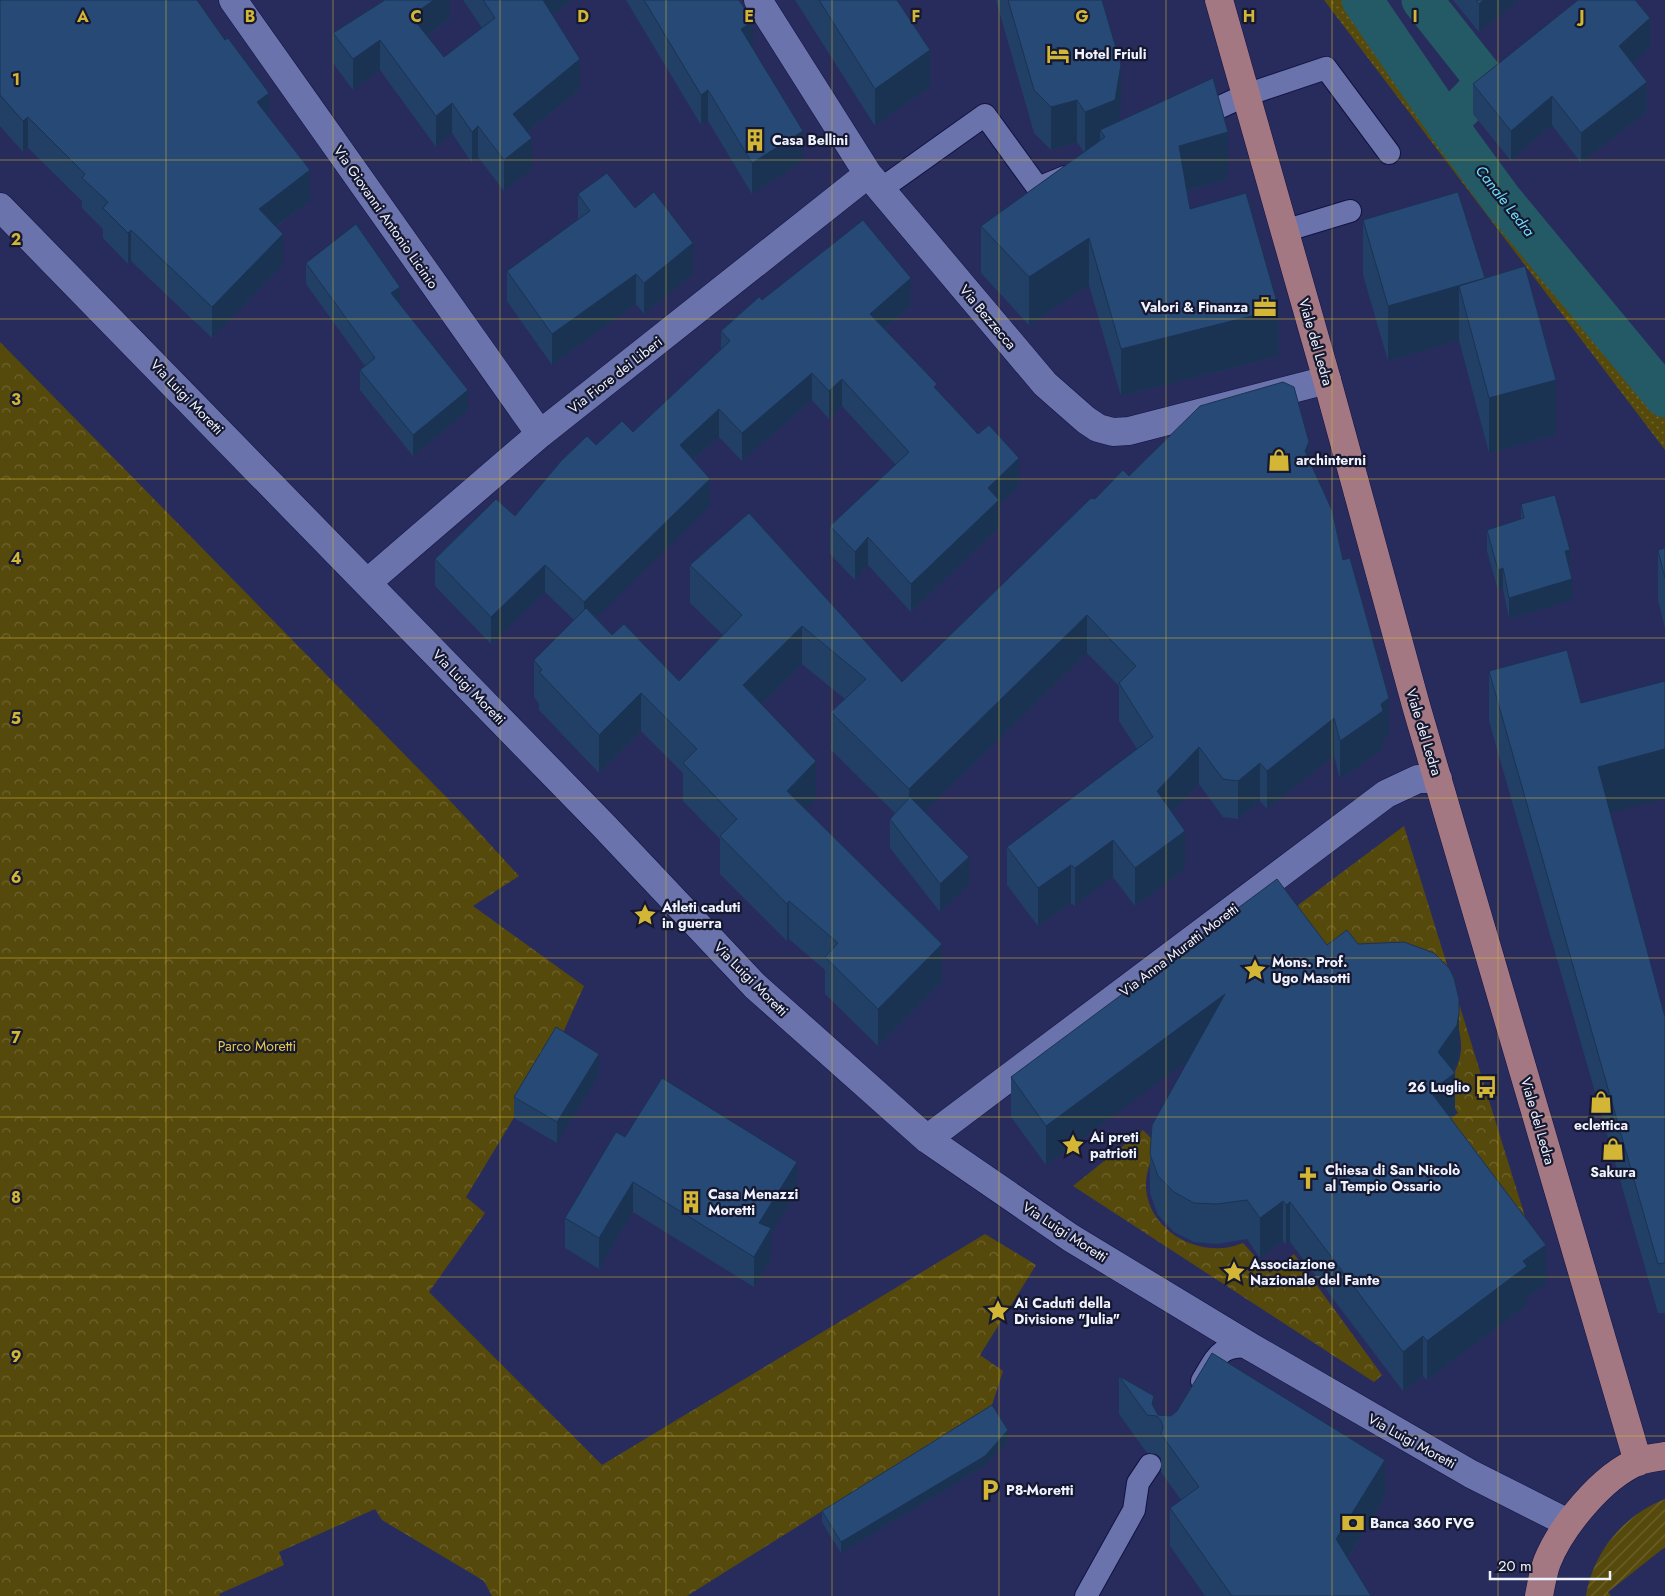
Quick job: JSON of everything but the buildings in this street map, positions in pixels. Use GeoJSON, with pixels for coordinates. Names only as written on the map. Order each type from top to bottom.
{"type":"FeatureCollection","features":[{"type":"Feature","properties":{"kind":"main road","name":"Viale del Ledra"},"geometry":{"type":"LineString","coordinates":[[1219,0],[1327,380],[1414,700],[1638,1462]]}},
{"type":"Feature","properties":{"kind":"main road"},"geometry":{"type":"LineString","coordinates":[[1531,1596],[1568,1523],[1590,1497],[1612,1479],[1638,1462],[1665,1456]]}},
{"type":"Feature","properties":{"kind":"main road"},"geometry":{"type":"LineString","coordinates":[[1539,1596],[1547,1562]]}},
{"type":"Feature","properties":{"kind":"street","name":"Via Giovanni Antonio Licinio"},"geometry":{"type":"LineString","coordinates":[[233,0],[540,434]]}},
{"type":"Feature","properties":{"kind":"street","name":"Via Bezzecca"},"geometry":{"type":"LineString","coordinates":[[758,0],[874,182],[1045,384],[1086,420],[1098,428],[1113,432],[1129,431],[1327,380]]}},
{"type":"Feature","properties":{"kind":"street","name":"Via Fiore dei Liberi"},"geometry":{"type":"LineString","coordinates":[[368,582],[540,434],[874,182]]}},
{"type":"Feature","properties":{"kind":"street","name":"Via Luigi Moretti"},"geometry":{"type":"LineString","coordinates":[[0,207],[368,582],[605,827],[755,986],[927,1139],[1007,1195],[1136,1278],[1251,1347],[1471,1474],[1568,1523]]}},
{"type":"Feature","properties":{"kind":"street","name":"Via Anna Muratti Moretti"},"geometry":{"type":"LineString","coordinates":[[927,1139],[1386,794],[1418,779],[1438,778]]}},
{"type":"Feature","properties":{"kind":"lane"},"geometry":{"type":"LineString","coordinates":[[1170,130],[1246,95],[1326,68],[1389,153]]}},
{"type":"Feature","properties":{"kind":"lane"},"geometry":{"type":"LineString","coordinates":[[874,182],[986,115],[1038,188],[1084,169]]}},
{"type":"Feature","properties":{"kind":"lane"},"geometry":{"type":"LineString","coordinates":[[1284,231],[1350,211]]}},
{"type":"Feature","properties":{"kind":"lane"},"geometry":{"type":"LineString","coordinates":[[1190,1400],[1220,1353],[1231,1347],[1251,1347]]}},
{"type":"Feature","properties":{"kind":"lane"},"geometry":{"type":"LineString","coordinates":[[1086,1596],[1134,1510],[1138,1484],[1150,1465]]}},
{"type":"Feature","properties":{"kind":"green space"},"geometry":{"type":"Polygon","coordinates":[[[1324,0],[1344,0],[1441,129],[1665,404],[1665,450],[1324,0]]]}},
{"type":"Feature","properties":{"kind":"green space","name":"Parco Moretti"},"geometry":{"type":"Polygon","coordinates":[[[0,342],[455,806],[519,876],[473,906],[584,986],[556,1048],[466,1197],[485,1213],[429,1292],[602,1465],[985,1234],[1036,1265],[980,1355],[1003,1371],[990,1411],[819,1513],[687,1596],[492,1596],[484,1581],[382,1520],[375,1509],[279,1552],[284,1565],[219,1594],[220,1596],[0,1596],[0,342]]]}},
{"type":"Feature","properties":{"kind":"green space"},"geometry":{"type":"Polygon","coordinates":[[[1404,826],[1540,1265],[1438,1129],[1458,1113],[1444,1090],[1454,1073],[1460,1056],[1461,1039],[1456,1019],[1324,951],[1293,909],[1404,826]]]}},
{"type":"Feature","properties":{"kind":"green space"},"geometry":{"type":"Polygon","coordinates":[[[1143,1130],[1158,1145],[1146,1177],[1146,1189],[1150,1205],[1157,1219],[1181,1239],[1196,1245],[1212,1248],[1228,1247],[1243,1243],[1270,1273],[1294,1254],[1382,1375],[1374,1382],[1073,1186],[1143,1130]]]}},
{"type":"Feature","properties":{"kind":"green space"},"geometry":{"type":"Polygon","coordinates":[[[1665,1499],[1665,1547],[1608,1592],[1611,1596],[1586,1596],[1596,1565],[1603,1550],[1613,1537],[1636,1515],[1665,1499]]]}},
{"type":"Feature","properties":{"kind":"waterway"},"geometry":{"type":"LineString","coordinates":[[1362,0],[1450,129]]}},
{"type":"Feature","properties":{"kind":"waterway","name":"Canale Ledra"},"geometry":{"type":"LineString","coordinates":[[1422,0],[1483,77],[1480,89],[1451,119],[1450,129],[1502,200],[1665,397]]}},
{"type":"Feature","properties":{"kind":"place","name":"Hotel Friuli"},"geometry":{"type":"Point","coordinates":[1058,54]}},
{"type":"Feature","properties":{"kind":"place","name":"Casa Bellini"},"geometry":{"type":"Point","coordinates":[755,140]}},
{"type":"Feature","properties":{"kind":"place","name":"Valori & Finanza"},"geometry":{"type":"Point","coordinates":[1265,307]}},
{"type":"Feature","properties":{"kind":"place","name":"archinterni"},"geometry":{"type":"Point","coordinates":[1279,460]}},
{"type":"Feature","properties":{"kind":"place","name":"Atleti caduti in guerra"},"geometry":{"type":"Point","coordinates":[645,915]}},
{"type":"Feature","properties":{"kind":"place","name":"Mons. Prof. Ugo Masotti"},"geometry":{"type":"Point","coordinates":[1255,970]}},
{"type":"Feature","properties":{"kind":"place","name":"26 Luglio"},"geometry":{"type":"Point","coordinates":[1486,1087]}},
{"type":"Feature","properties":{"kind":"place","name":"eclettica"},"geometry":{"type":"Point","coordinates":[1601,1102]}},
{"type":"Feature","properties":{"kind":"place","name":"Ai preti patrioti"},"geometry":{"type":"Point","coordinates":[1073,1145]}},
{"type":"Feature","properties":{"kind":"place","name":"Sakura"},"geometry":{"type":"Point","coordinates":[1613,1149]}},
{"type":"Feature","properties":{"kind":"place","name":"Chiesa di San Nicolò al Tempio Ossario"},"geometry":{"type":"Point","coordinates":[1308,1178]}},
{"type":"Feature","properties":{"kind":"place","name":"Casa Menazzi Moretti"},"geometry":{"type":"Point","coordinates":[691,1202]}},
{"type":"Feature","properties":{"kind":"place","name":"Associazione Nazionale del Fante"},"geometry":{"type":"Point","coordinates":[1234,1272]}},
{"type":"Feature","properties":{"kind":"place","name":"Ai Caduti della Divisione \"Julia\""},"geometry":{"type":"Point","coordinates":[998,1311]}},
{"type":"Feature","properties":{"kind":"place","name":"P8-Moretti"},"geometry":{"type":"Point","coordinates":[990,1490]}},
{"type":"Feature","properties":{"kind":"place","name":"Banca 360 FVG"},"geometry":{"type":"Point","coordinates":[1353,1523]}}]}
